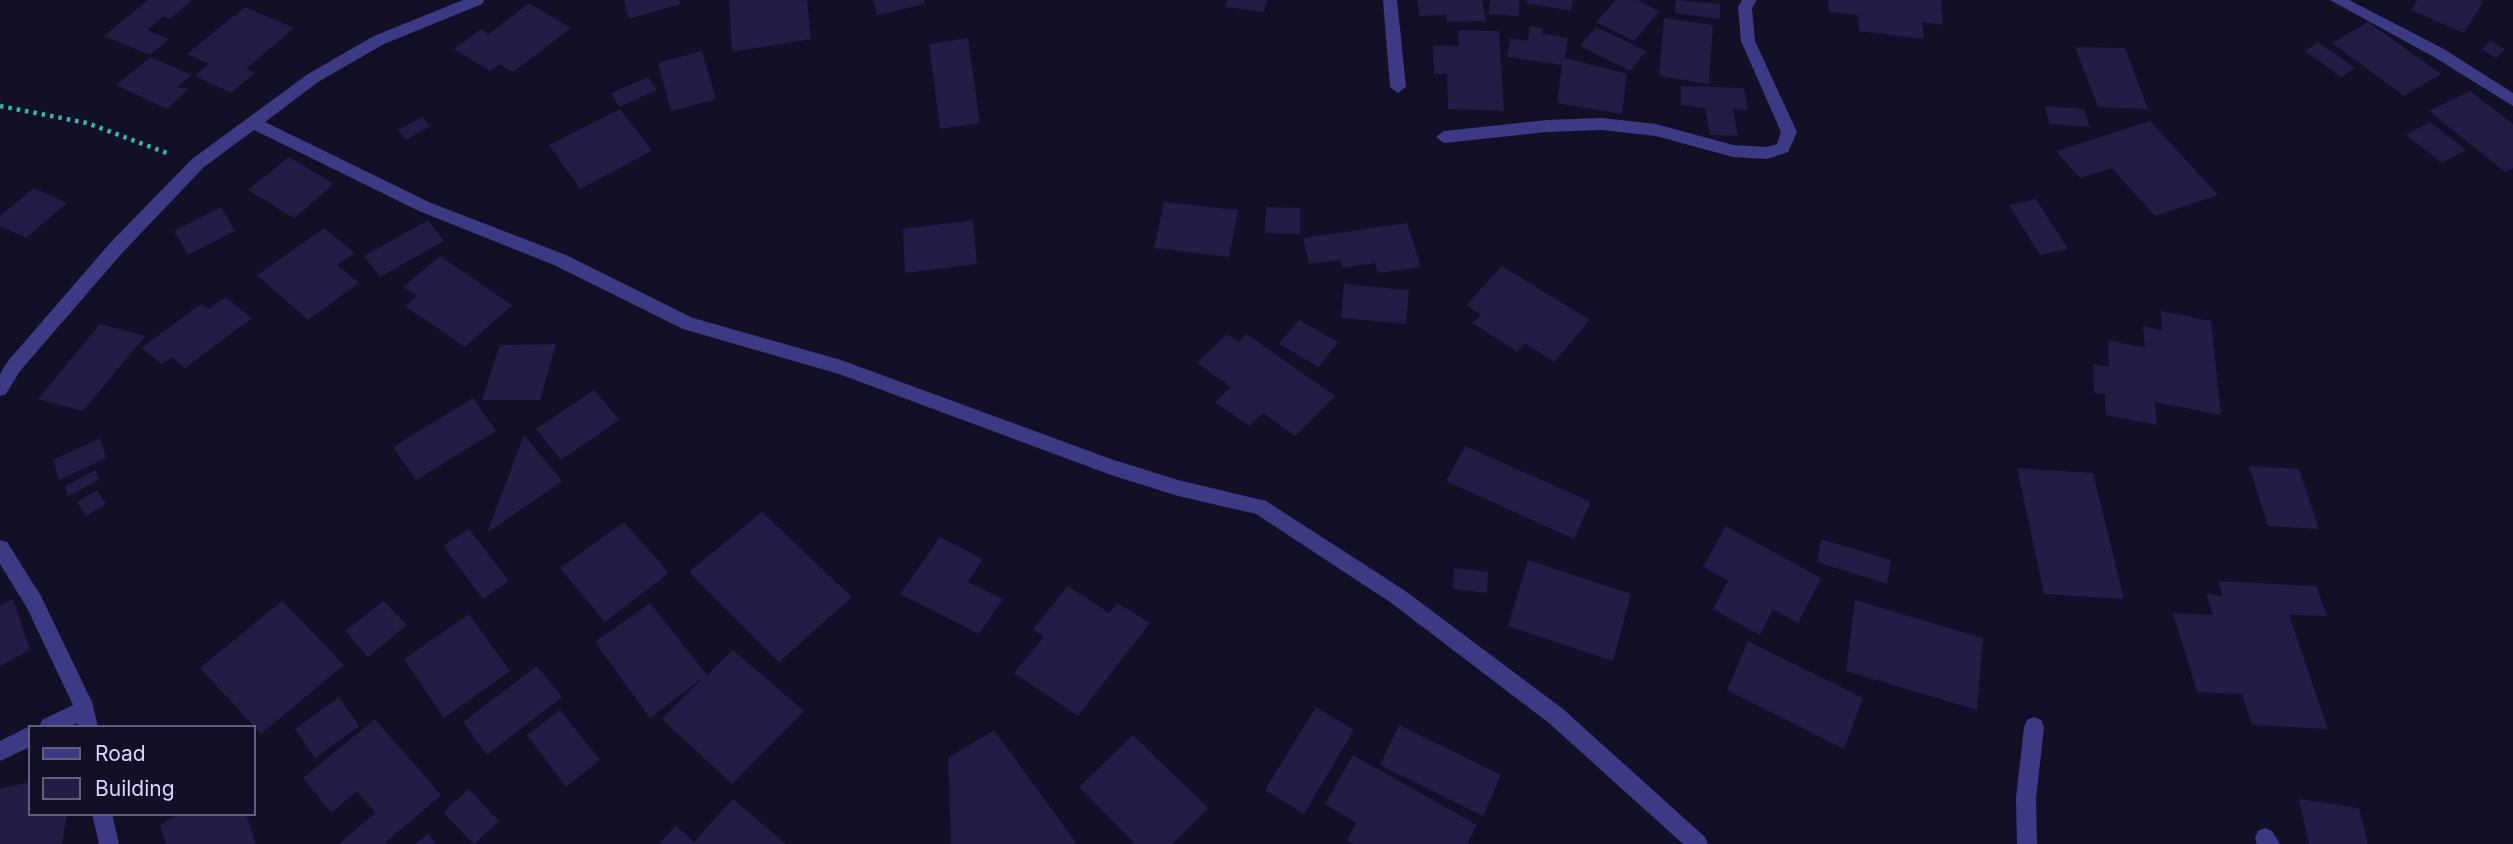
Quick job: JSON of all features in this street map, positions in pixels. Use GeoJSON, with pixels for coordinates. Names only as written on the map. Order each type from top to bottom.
{"type":"FeatureCollection","features":[{"type":"Feature","properties":{"kind":"street"},"geometry":{"type":"LineString","coordinates":[[0,389],[14,366],[117,247],[198,163],[313,78],[380,40],[477,0]]}},
{"type":"Feature","properties":{"kind":"street"},"geometry":{"type":"LineString","coordinates":[[1390,0],[1398,87]]}},
{"type":"Feature","properties":{"kind":"street"},"geometry":{"type":"LineString","coordinates":[[1444,137],[1547,126],[1602,124],[1656,130],[1732,151],[1767,153],[1783,148],[1789,132],[1748,41],[1745,8],[1750,0]]}},
{"type":"Feature","properties":{"kind":"street"},"geometry":{"type":"LineString","coordinates":[[2337,0],[2438,53],[2513,100]]}},
{"type":"Feature","properties":{"kind":"street"},"geometry":{"type":"LineString","coordinates":[[254,123],[414,201],[560,260],[689,324],[841,367],[1122,471],[1178,488],[1260,507],[1397,596],[1556,716],[1698,844]]}},
{"type":"Feature","properties":{"kind":"street"},"geometry":{"type":"LineString","coordinates":[[0,548],[34,602],[87,718],[57,725]]}},
{"type":"Feature","properties":{"kind":"street"},"geometry":{"type":"LineString","coordinates":[[2026,844],[2026,798],[2034,727]]}},
{"type":"Feature","properties":{"kind":"street"},"geometry":{"type":"LineString","coordinates":[[0,751],[28,737]]}},
{"type":"Feature","properties":{"kind":"street"},"geometry":{"type":"LineString","coordinates":[[102,816],[109,844]]}},
{"type":"Feature","properties":{"kind":"path"},"geometry":{"type":"LineString","coordinates":[[0,106],[87,123],[127,140],[198,163]]}},
{"type":"Feature","properties":{"kind":"building"},"geometry":{"type":"Polygon","coordinates":[[[148,0],[192,0],[170,19],[164,16],[147,30],[169,39],[150,55],[104,36],[148,0]]]}},
{"type":"Feature","properties":{"kind":"building"},"geometry":{"type":"Polygon","coordinates":[[[624,0],[679,0],[680,4],[629,19],[624,0]]]}},
{"type":"Feature","properties":{"kind":"building"},"geometry":{"type":"Polygon","coordinates":[[[729,0],[807,0],[811,39],[732,52],[729,0]]]}},
{"type":"Feature","properties":{"kind":"building"},"geometry":{"type":"Polygon","coordinates":[[[873,0],[924,0],[925,4],[877,15],[873,0]]]}},
{"type":"Feature","properties":{"kind":"building"},"geometry":{"type":"Polygon","coordinates":[[[1227,0],[1267,0],[1264,12],[1225,7],[1227,0]]]}},
{"type":"Feature","properties":{"kind":"building"},"geometry":{"type":"Polygon","coordinates":[[[1417,0],[1482,0],[1486,21],[1447,22],[1446,15],[1420,16],[1417,0]]]}},
{"type":"Feature","properties":{"kind":"building"},"geometry":{"type":"Polygon","coordinates":[[[1490,0],[1519,0],[1519,16],[1489,14],[1490,0]]]}},
{"type":"Feature","properties":{"kind":"building"},"geometry":{"type":"Polygon","coordinates":[[[1527,0],[1573,0],[1571,11],[1527,3],[1527,0]]]}},
{"type":"Feature","properties":{"kind":"building"},"geometry":{"type":"Polygon","coordinates":[[[1616,0],[1637,0],[1659,11],[1634,41],[1596,22],[1616,0]]]}},
{"type":"Feature","properties":{"kind":"building"},"geometry":{"type":"Polygon","coordinates":[[[1676,0],[1720,4],[1720,19],[1675,13],[1676,0]]]}},
{"type":"Feature","properties":{"kind":"building"},"geometry":{"type":"Polygon","coordinates":[[[1828,0],[1941,0],[1943,25],[1922,22],[1924,39],[1859,31],[1858,15],[1829,12],[1828,0]]]}},
{"type":"Feature","properties":{"kind":"building"},"geometry":{"type":"Polygon","coordinates":[[[2417,0],[2483,2],[2464,33],[2411,10],[2417,0]]]}},
{"type":"Feature","properties":{"kind":"building"},"geometry":{"type":"Polygon","coordinates":[[[529,3],[571,28],[513,72],[499,64],[490,71],[454,49],[481,29],[489,34],[529,3]]]}},
{"type":"Feature","properties":{"kind":"building"},"geometry":{"type":"Polygon","coordinates":[[[245,7],[294,28],[246,69],[255,73],[231,93],[195,76],[209,64],[187,54],[245,7]]]}},
{"type":"Feature","properties":{"kind":"building"},"geometry":{"type":"Polygon","coordinates":[[[1664,18],[1713,25],[1709,84],[1659,76],[1664,18]]]}},
{"type":"Feature","properties":{"kind":"building"},"geometry":{"type":"Polygon","coordinates":[[[2368,22],[2441,74],[2404,96],[2332,43],[2368,22]]]}},
{"type":"Feature","properties":{"kind":"building"},"geometry":{"type":"Polygon","coordinates":[[[1530,26],[1543,28],[1542,34],[1568,38],[1565,58],[1627,74],[1622,114],[1557,103],[1562,65],[1507,57],[1510,38],[1528,41],[1530,26]]]}},
{"type":"Feature","properties":{"kind":"building"},"geometry":{"type":"Polygon","coordinates":[[[1596,27],[1646,51],[1630,71],[1580,46],[1596,27]]]}},
{"type":"Feature","properties":{"kind":"building"},"geometry":{"type":"Polygon","coordinates":[[[1458,30],[1499,31],[1504,111],[1448,109],[1447,74],[1434,74],[1433,45],[1459,46],[1458,30]]]}},
{"type":"Feature","properties":{"kind":"building"},"geometry":{"type":"Polygon","coordinates":[[[968,38],[980,123],[940,129],[929,44],[968,38]]]}},
{"type":"Feature","properties":{"kind":"building"},"geometry":{"type":"Polygon","coordinates":[[[2490,41],[2505,49],[2496,58],[2481,49],[2490,41]]]}},
{"type":"Feature","properties":{"kind":"building"},"geometry":{"type":"Polygon","coordinates":[[[2318,42],[2355,68],[2341,77],[2305,51],[2318,42]]]}},
{"type":"Feature","properties":{"kind":"building"},"geometry":{"type":"Polygon","coordinates":[[[2075,47],[2125,48],[2148,109],[2098,107],[2075,47]]]}},
{"type":"Feature","properties":{"kind":"building"},"geometry":{"type":"Polygon","coordinates":[[[702,51],[716,99],[671,111],[658,63],[702,51]]]}},
{"type":"Feature","properties":{"kind":"building"},"geometry":{"type":"Polygon","coordinates":[[[151,57],[191,75],[177,87],[189,89],[167,109],[116,85],[151,57]]]}},
{"type":"Feature","properties":{"kind":"building"},"geometry":{"type":"Polygon","coordinates":[[[648,77],[657,90],[619,107],[611,93],[648,77]]]}},
{"type":"Feature","properties":{"kind":"building"},"geometry":{"type":"Polygon","coordinates":[[[1681,86],[1744,88],[1748,110],[1733,109],[1738,136],[1710,135],[1705,108],[1681,105],[1681,86]]]}},
{"type":"Feature","properties":{"kind":"building"},"geometry":{"type":"Polygon","coordinates":[[[2470,91],[2513,124],[2513,168],[2505,172],[2429,111],[2470,91]]]}},
{"type":"Feature","properties":{"kind":"building"},"geometry":{"type":"Polygon","coordinates":[[[2044,106],[2084,109],[2090,127],[2050,124],[2044,106]]]}},
{"type":"Feature","properties":{"kind":"building"},"geometry":{"type":"Polygon","coordinates":[[[620,109],[652,151],[580,189],[549,145],[620,109]]]}},
{"type":"Feature","properties":{"kind":"building"},"geometry":{"type":"Polygon","coordinates":[[[422,117],[430,126],[406,140],[398,130],[422,117]]]}},
{"type":"Feature","properties":{"kind":"building"},"geometry":{"type":"Polygon","coordinates":[[[2150,121],[2218,195],[2155,216],[2112,168],[2080,178],[2056,151],[2150,121]]]}},
{"type":"Feature","properties":{"kind":"building"},"geometry":{"type":"Polygon","coordinates":[[[2430,122],[2466,150],[2442,163],[2406,135],[2430,122]]]}},
{"type":"Feature","properties":{"kind":"building"},"geometry":{"type":"Polygon","coordinates":[[[289,157],[334,184],[294,218],[248,190],[289,157]]]}},
{"type":"Feature","properties":{"kind":"building"},"geometry":{"type":"Polygon","coordinates":[[[34,188],[67,203],[26,238],[0,226],[0,216],[34,188]]]}},
{"type":"Feature","properties":{"kind":"building"},"geometry":{"type":"Polygon","coordinates":[[[2036,199],[2068,249],[2040,255],[2009,205],[2036,199]]]}},
{"type":"Feature","properties":{"kind":"building"},"geometry":{"type":"Polygon","coordinates":[[[1164,202],[1238,210],[1229,257],[1154,248],[1164,202]]]}},
{"type":"Feature","properties":{"kind":"building"},"geometry":{"type":"Polygon","coordinates":[[[221,207],[235,231],[188,255],[174,231],[221,207]]]}},
{"type":"Feature","properties":{"kind":"building"},"geometry":{"type":"Polygon","coordinates":[[[1266,207],[1300,208],[1300,234],[1265,233],[1266,207]]]}},
{"type":"Feature","properties":{"kind":"building"},"geometry":{"type":"Polygon","coordinates":[[[428,220],[444,241],[380,277],[364,256],[428,220]]]}},
{"type":"Feature","properties":{"kind":"building"},"geometry":{"type":"Polygon","coordinates":[[[973,220],[977,264],[905,273],[903,229],[973,220]]]}},
{"type":"Feature","properties":{"kind":"building"},"geometry":{"type":"Polygon","coordinates":[[[1407,223],[1421,267],[1378,273],[1375,263],[1343,268],[1340,260],[1309,264],[1303,238],[1407,223]]]}},
{"type":"Feature","properties":{"kind":"building"},"geometry":{"type":"Polygon","coordinates":[[[324,228],[355,253],[337,265],[359,283],[308,320],[257,275],[324,228]]]}},
{"type":"Feature","properties":{"kind":"building"},"geometry":{"type":"Polygon","coordinates":[[[440,256],[512,305],[465,347],[405,306],[417,296],[403,287],[440,256]]]}},
{"type":"Feature","properties":{"kind":"building"},"geometry":{"type":"Polygon","coordinates":[[[1502,266],[1590,320],[1554,362],[1525,343],[1517,352],[1473,323],[1481,315],[1466,305],[1502,266]]]}},
{"type":"Feature","properties":{"kind":"building"},"geometry":{"type":"Polygon","coordinates":[[[1344,284],[1409,290],[1406,324],[1341,318],[1344,284]]]}},
{"type":"Feature","properties":{"kind":"building"},"geometry":{"type":"Polygon","coordinates":[[[225,297],[252,318],[185,368],[172,357],[162,364],[141,348],[201,304],[209,309],[225,297]]]}},
{"type":"Feature","properties":{"kind":"building"},"geometry":{"type":"Polygon","coordinates":[[[2161,311],[2211,321],[2221,415],[2155,402],[2157,425],[2106,415],[2105,394],[2094,393],[2093,364],[2109,367],[2108,340],[2145,348],[2143,326],[2162,330],[2161,311]]]}},
{"type":"Feature","properties":{"kind":"building"},"geometry":{"type":"Polygon","coordinates":[[[1299,320],[1338,342],[1319,367],[1279,344],[1299,320]]]}},
{"type":"Feature","properties":{"kind":"building"},"geometry":{"type":"Polygon","coordinates":[[[100,324],[145,336],[83,411],[38,399],[100,324]]]}},
{"type":"Feature","properties":{"kind":"building"},"geometry":{"type":"Polygon","coordinates":[[[1227,334],[1238,342],[1247,334],[1335,396],[1295,436],[1263,413],[1249,426],[1215,402],[1231,387],[1197,363],[1227,334]]]}},
{"type":"Feature","properties":{"kind":"building"},"geometry":{"type":"Polygon","coordinates":[[[556,344],[540,400],[482,400],[500,345],[556,344]]]}},
{"type":"Feature","properties":{"kind":"building"},"geometry":{"type":"Polygon","coordinates":[[[594,390],[619,420],[561,460],[536,429],[594,390]]]}},
{"type":"Feature","properties":{"kind":"building"},"geometry":{"type":"Polygon","coordinates":[[[473,398],[496,431],[416,480],[393,447],[473,398]]]}},
{"type":"Feature","properties":{"kind":"building"},"geometry":{"type":"Polygon","coordinates":[[[524,435],[562,481],[487,533],[524,435]]]}},
{"type":"Feature","properties":{"kind":"building"},"geometry":{"type":"Polygon","coordinates":[[[100,438],[106,458],[59,480],[53,460],[100,438]]]}},
{"type":"Feature","properties":{"kind":"building"},"geometry":{"type":"Polygon","coordinates":[[[1465,446],[1591,502],[1574,539],[1446,481],[1465,446]]]}},
{"type":"Feature","properties":{"kind":"building"},"geometry":{"type":"Polygon","coordinates":[[[2249,466],[2299,469],[2319,529],[2268,526],[2249,466]]]}},
{"type":"Feature","properties":{"kind":"building"},"geometry":{"type":"Polygon","coordinates":[[[2017,468],[2093,473],[2124,599],[2044,594],[2017,468]]]}},
{"type":"Feature","properties":{"kind":"building"},"geometry":{"type":"Polygon","coordinates":[[[96,470],[99,480],[68,496],[65,486],[96,470]]]}},
{"type":"Feature","properties":{"kind":"building"},"geometry":{"type":"Polygon","coordinates":[[[97,490],[106,504],[86,516],[77,502],[97,490]]]}},
{"type":"Feature","properties":{"kind":"building"},"geometry":{"type":"Polygon","coordinates":[[[762,512],[852,597],[779,662],[689,572],[762,512]]]}},
{"type":"Feature","properties":{"kind":"building"},"geometry":{"type":"Polygon","coordinates":[[[624,522],[669,573],[605,622],[560,568],[624,522]]]}},
{"type":"Feature","properties":{"kind":"building"},"geometry":{"type":"Polygon","coordinates":[[[1726,526],[1821,578],[1798,623],[1773,609],[1760,635],[1713,609],[1728,581],[1703,567],[1726,526]]]}},
{"type":"Feature","properties":{"kind":"building"},"geometry":{"type":"Polygon","coordinates":[[[469,529],[509,581],[483,599],[443,546],[469,529]]]}},
{"type":"Feature","properties":{"kind":"building"},"geometry":{"type":"Polygon","coordinates":[[[940,537],[983,559],[968,582],[1003,599],[979,634],[900,594],[940,537]]]}},
{"type":"Feature","properties":{"kind":"building"},"geometry":{"type":"Polygon","coordinates":[[[1821,539],[1891,560],[1887,584],[1817,562],[1821,539]]]}},
{"type":"Feature","properties":{"kind":"building"},"geometry":{"type":"Polygon","coordinates":[[[1528,560],[1631,594],[1613,661],[1508,626],[1528,560]]]}},
{"type":"Feature","properties":{"kind":"building"},"geometry":{"type":"Polygon","coordinates":[[[1454,568],[1488,572],[1487,593],[1453,589],[1454,568]]]}},
{"type":"Feature","properties":{"kind":"building"},"geometry":{"type":"Polygon","coordinates":[[[2218,581],[2316,586],[2327,616],[2289,615],[2328,729],[2252,725],[2242,694],[2197,692],[2173,613],[2213,615],[2206,594],[2223,596],[2218,581]]]}},
{"type":"Feature","properties":{"kind":"building"},"geometry":{"type":"Polygon","coordinates":[[[1068,586],[1109,613],[1117,603],[1150,623],[1078,716],[1014,673],[1044,637],[1033,629],[1068,586]]]}},
{"type":"Feature","properties":{"kind":"building"},"geometry":{"type":"Polygon","coordinates":[[[13,599],[30,650],[0,666],[0,606],[13,599]]]}},
{"type":"Feature","properties":{"kind":"building"},"geometry":{"type":"Polygon","coordinates":[[[1855,600],[1983,638],[1977,710],[1846,671],[1855,600]]]}},
{"type":"Feature","properties":{"kind":"building"},"geometry":{"type":"Polygon","coordinates":[[[282,601],[344,665],[261,734],[256,725],[253,725],[200,668],[282,601]]]}},
{"type":"Feature","properties":{"kind":"building"},"geometry":{"type":"Polygon","coordinates":[[[384,601],[407,625],[368,657],[345,631],[384,601]]]}},
{"type":"Feature","properties":{"kind":"building"},"geometry":{"type":"Polygon","coordinates":[[[650,603],[707,675],[733,650],[804,711],[732,784],[662,719],[704,677],[650,718],[595,642],[650,603]]]}},
{"type":"Feature","properties":{"kind":"building"},"geometry":{"type":"Polygon","coordinates":[[[469,614],[510,671],[444,718],[404,659],[469,614]]]}},
{"type":"Feature","properties":{"kind":"building"},"geometry":{"type":"Polygon","coordinates":[[[1748,641],[1863,698],[1844,749],[1727,690],[1748,641]]]}},
{"type":"Feature","properties":{"kind":"building"},"geometry":{"type":"Polygon","coordinates":[[[537,666],[562,697],[487,755],[463,722],[537,666]]]}},
{"type":"Feature","properties":{"kind":"building"},"geometry":{"type":"Polygon","coordinates":[[[339,697],[359,726],[315,758],[295,729],[339,697]]]}},
{"type":"Feature","properties":{"kind":"building"},"geometry":{"type":"Polygon","coordinates":[[[1316,707],[1354,730],[1304,814],[1265,790],[1316,707]]]}},
{"type":"Feature","properties":{"kind":"building"},"geometry":{"type":"Polygon","coordinates":[[[560,710],[600,760],[566,787],[527,735],[560,710]]]}},
{"type":"Feature","properties":{"kind":"building"},"geometry":{"type":"Polygon","coordinates":[[[375,719],[441,795],[384,844],[339,844],[375,813],[357,791],[331,813],[303,778],[375,719]]]}},
{"type":"Feature","properties":{"kind":"building"},"geometry":{"type":"Polygon","coordinates":[[[1399,725],[1501,775],[1483,816],[1380,765],[1399,725]]]}},
{"type":"Feature","properties":{"kind":"building"},"geometry":{"type":"Polygon","coordinates":[[[994,730],[1077,844],[951,844],[948,758],[994,730]]]}},
{"type":"Feature","properties":{"kind":"building"},"geometry":{"type":"Polygon","coordinates":[[[1133,735],[1208,808],[1172,844],[1135,844],[1079,787],[1133,735]]]}},
{"type":"Feature","properties":{"kind":"building"},"geometry":{"type":"Polygon","coordinates":[[[1353,755],[1477,825],[1467,844],[1354,844],[1347,840],[1356,823],[1325,804],[1353,755]]]}},
{"type":"Feature","properties":{"kind":"building"},"geometry":{"type":"Polygon","coordinates":[[[28,782],[28,816],[67,816],[62,844],[0,844],[0,789],[28,782]]]}},
{"type":"Feature","properties":{"kind":"building"},"geometry":{"type":"Polygon","coordinates":[[[469,789],[499,821],[474,844],[443,812],[469,789]]]}},
{"type":"Feature","properties":{"kind":"building"},"geometry":{"type":"Polygon","coordinates":[[[733,799],[786,844],[659,844],[676,826],[694,842],[733,799]]]}},
{"type":"Feature","properties":{"kind":"building"},"geometry":{"type":"Polygon","coordinates":[[[2299,799],[2359,808],[2368,844],[2309,844],[2299,799]]]}},
{"type":"Feature","properties":{"kind":"building"},"geometry":{"type":"Polygon","coordinates":[[[176,816],[247,816],[256,844],[166,844],[160,825],[176,816]]]}},
{"type":"Feature","properties":{"kind":"building"},"geometry":{"type":"Polygon","coordinates":[[[428,834],[436,844],[415,844],[428,834]]]}}]}
